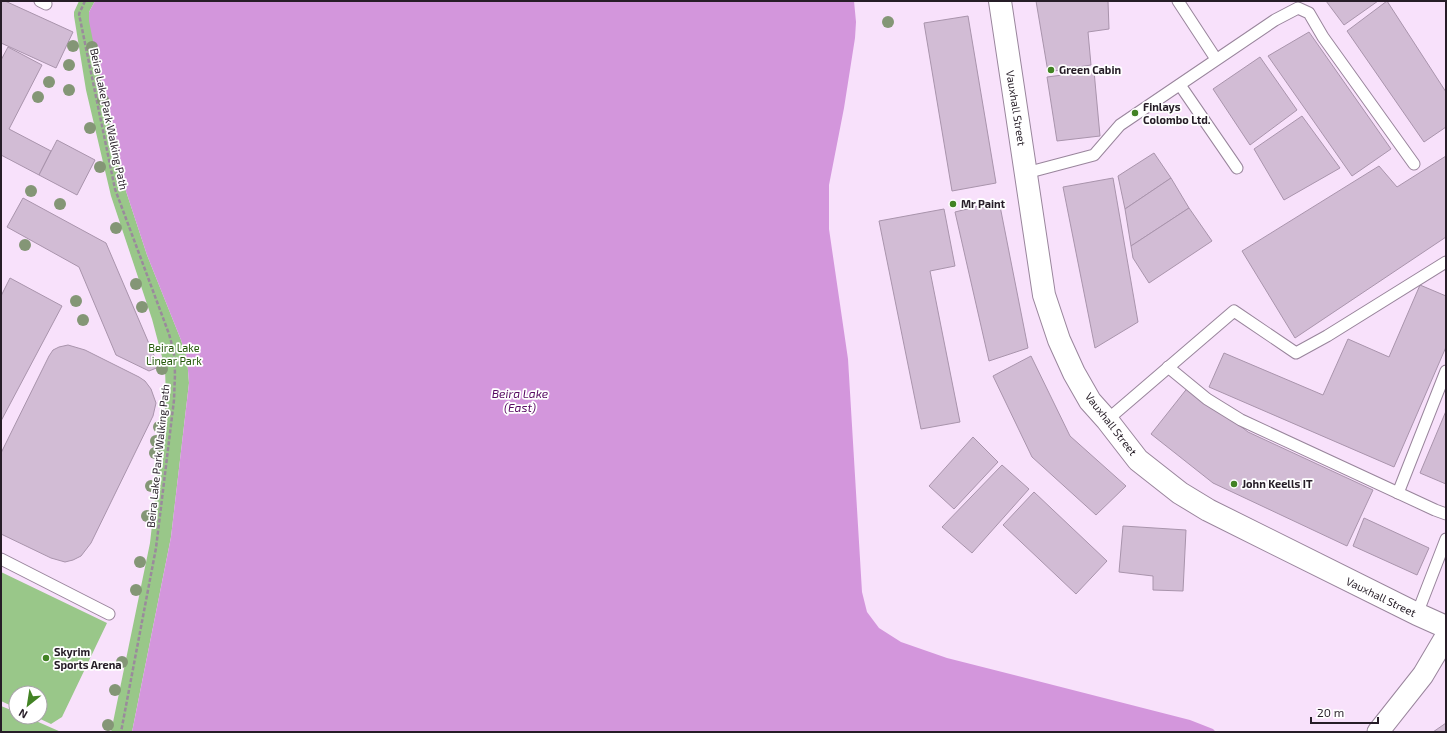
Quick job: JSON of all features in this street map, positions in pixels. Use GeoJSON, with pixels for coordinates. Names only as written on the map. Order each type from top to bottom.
{"type":"FeatureCollection","features":[{"type":"Feature","properties":{"kind":"street","name":"Vauxhall Street"},"geometry":{"type":"LineString","coordinates":[[1000,1],[1044,295],[1059,340],[1074,373],[1090,401],[1138,460],[1180,493],[1208,510],[1416,614],[1446,627]]}},
{"type":"Feature","properties":{"kind":"street"},"geometry":{"type":"LineString","coordinates":[[1378,732],[1423,675],[1446,636]]}},
{"type":"Feature","properties":{"kind":"lane"},"geometry":{"type":"LineString","coordinates":[[1178,1],[1216,59]]}},
{"type":"Feature","properties":{"kind":"lane"},"geometry":{"type":"LineString","coordinates":[[1026,173],[1094,154],[1120,125],[1216,59],[1298,8],[1309,14],[1323,37],[1414,164]]}},
{"type":"Feature","properties":{"kind":"lane"},"geometry":{"type":"LineString","coordinates":[[1180,85],[1237,168]]}},
{"type":"Feature","properties":{"kind":"lane"},"geometry":{"type":"LineString","coordinates":[[1107,420],[1234,310],[1296,353],[1327,336],[1446,262]]}},
{"type":"Feature","properties":{"kind":"lane"},"geometry":{"type":"LineString","coordinates":[[1168,367],[1207,399],[1241,420],[1446,514]]}},
{"type":"Feature","properties":{"kind":"lane"},"geometry":{"type":"LineString","coordinates":[[1398,493],[1446,371]]}},
{"type":"Feature","properties":{"kind":"lane"},"geometry":{"type":"LineString","coordinates":[[1416,614],[1446,539]]}},
{"type":"Feature","properties":{"kind":"lane"},"geometry":{"type":"LineString","coordinates":[[1,559],[109,614]]}},
{"type":"Feature","properties":{"kind":"path","name":"Beira Lake Park Walking Path"},"geometry":{"type":"LineString","coordinates":[[85,1],[79,14],[115,189],[169,334],[174,352],[174,400],[156,548],[121,732]]}},
{"type":"Feature","properties":{"kind":"green space","name":"Beira Lake Linear Park"},"geometry":{"type":"Polygon","coordinates":[[[79,1],[95,1],[89,12],[114,146],[124,185],[147,255],[187,358],[189,383],[171,537],[132,732],[111,732],[150,543],[166,401],[165,368],[152,319],[111,196],[86,90],[74,16],[74,12],[79,1]]]}},
{"type":"Feature","properties":{"kind":"green space","name":"Skyrim Sports Arena"},"geometry":{"type":"Polygon","coordinates":[[[1,572],[107,623],[62,717],[51,724],[48,723],[48,685],[8,685],[8,704],[1,701],[1,572]]]}},
{"type":"Feature","properties":{"kind":"green space"},"geometry":{"type":"Polygon","coordinates":[[[1,706],[8,709],[8,725],[45,725],[61,732],[1,732],[1,706]]]}},
{"type":"Feature","properties":{"kind":"water","name":"Beira Lake (East)"},"geometry":{"type":"Polygon","coordinates":[[[95,1],[854,1],[856,22],[855,38],[844,108],[829,185],[829,229],[848,359],[862,592],[867,612],[879,628],[901,642],[947,658],[1190,720],[1213,729],[1216,732],[132,732],[171,537],[189,383],[187,358],[147,255],[124,185],[114,146],[89,21],[89,12],[95,1]]]}},
{"type":"Feature","properties":{"kind":"building"},"geometry":{"type":"Polygon","coordinates":[[[1,1],[5,1],[73,32],[56,68],[1,43],[1,1]]]}},
{"type":"Feature","properties":{"kind":"building"},"geometry":{"type":"Polygon","coordinates":[[[1036,1],[1108,1],[1109,29],[1088,32],[1091,65],[1048,72],[1036,1]]]}},
{"type":"Feature","properties":{"kind":"building"},"geometry":{"type":"Polygon","coordinates":[[[1326,1],[1378,1],[1344,25],[1326,1]]]}},
{"type":"Feature","properties":{"kind":"building"},"geometry":{"type":"Polygon","coordinates":[[[1387,1],[1446,92],[1446,127],[1424,142],[1347,31],[1387,1]]]}},
{"type":"Feature","properties":{"kind":"building"},"geometry":{"type":"Polygon","coordinates":[[[968,16],[996,183],[952,191],[924,23],[968,16]]]}},
{"type":"Feature","properties":{"kind":"building"},"geometry":{"type":"Polygon","coordinates":[[[1309,32],[1391,149],[1352,176],[1268,56],[1309,32]]]}},
{"type":"Feature","properties":{"kind":"building"},"geometry":{"type":"Polygon","coordinates":[[[8,47],[42,65],[9,129],[51,151],[39,175],[1,155],[1,60],[8,47]]]}},
{"type":"Feature","properties":{"kind":"building"},"geometry":{"type":"Polygon","coordinates":[[[1260,57],[1297,110],[1250,145],[1213,89],[1260,57]]]}},
{"type":"Feature","properties":{"kind":"building"},"geometry":{"type":"Polygon","coordinates":[[[1094,71],[1100,136],[1057,141],[1047,77],[1094,71]]]}},
{"type":"Feature","properties":{"kind":"building"},"geometry":{"type":"Polygon","coordinates":[[[1302,116],[1340,168],[1284,200],[1254,149],[1302,116]]]}},
{"type":"Feature","properties":{"kind":"building"},"geometry":{"type":"Polygon","coordinates":[[[57,140],[95,160],[77,195],[39,175],[57,140]]]}},
{"type":"Feature","properties":{"kind":"building"},"geometry":{"type":"Polygon","coordinates":[[[1154,153],[1171,178],[1125,209],[1118,176],[1154,153]]]}},
{"type":"Feature","properties":{"kind":"building"},"geometry":{"type":"Polygon","coordinates":[[[1446,156],[1446,237],[1295,338],[1242,251],[1379,166],[1397,187],[1446,156]]]}},
{"type":"Feature","properties":{"kind":"building"},"geometry":{"type":"Polygon","coordinates":[[[1113,178],[1138,322],[1095,348],[1063,187],[1113,178]]]}},
{"type":"Feature","properties":{"kind":"building"},"geometry":{"type":"Polygon","coordinates":[[[1171,178],[1189,208],[1131,246],[1125,209],[1171,178]]]}},
{"type":"Feature","properties":{"kind":"building"},"geometry":{"type":"Polygon","coordinates":[[[23,198],[106,243],[159,367],[149,371],[116,355],[79,267],[7,227],[23,198]]]}},
{"type":"Feature","properties":{"kind":"building"},"geometry":{"type":"Polygon","coordinates":[[[999,201],[1028,348],[989,361],[955,212],[999,201]]]}},
{"type":"Feature","properties":{"kind":"building"},"geometry":{"type":"Polygon","coordinates":[[[1189,208],[1212,241],[1149,283],[1133,258],[1131,246],[1189,208]]]}},
{"type":"Feature","properties":{"kind":"building"},"geometry":{"type":"Polygon","coordinates":[[[944,209],[955,266],[930,271],[960,422],[921,429],[879,221],[944,209]]]}},
{"type":"Feature","properties":{"kind":"building"},"geometry":{"type":"Polygon","coordinates":[[[10,278],[62,306],[1,421],[1,296],[10,278]]]}},
{"type":"Feature","properties":{"kind":"building"},"geometry":{"type":"Polygon","coordinates":[[[1420,285],[1446,296],[1446,347],[1394,467],[1209,387],[1224,353],[1323,395],[1348,339],[1389,357],[1420,285]]]}},
{"type":"Feature","properties":{"kind":"building"},"geometry":{"type":"Polygon","coordinates":[[[68,345],[85,350],[139,377],[145,381],[151,389],[156,403],[153,416],[91,543],[81,556],[65,562],[51,558],[1,534],[1,453],[49,356],[53,350],[68,345]]]}},
{"type":"Feature","properties":{"kind":"building"},"geometry":{"type":"Polygon","coordinates":[[[1031,356],[1070,436],[1126,486],[1096,515],[1032,457],[993,376],[1031,356]]]}},
{"type":"Feature","properties":{"kind":"building"},"geometry":{"type":"Polygon","coordinates":[[[1189,386],[1248,432],[1373,490],[1347,546],[1213,483],[1151,434],[1189,386]]]}},
{"type":"Feature","properties":{"kind":"building"},"geometry":{"type":"Polygon","coordinates":[[[1446,411],[1446,484],[1420,473],[1446,411]]]}},
{"type":"Feature","properties":{"kind":"building"},"geometry":{"type":"Polygon","coordinates":[[[973,437],[998,462],[954,509],[929,486],[973,437]]]}},
{"type":"Feature","properties":{"kind":"building"},"geometry":{"type":"Polygon","coordinates":[[[1002,465],[1029,489],[972,553],[942,527],[1002,465]]]}},
{"type":"Feature","properties":{"kind":"building"},"geometry":{"type":"Polygon","coordinates":[[[1034,492],[1107,561],[1076,594],[1003,525],[1034,492]]]}},
{"type":"Feature","properties":{"kind":"building"},"geometry":{"type":"Polygon","coordinates":[[[1364,518],[1429,548],[1417,575],[1353,546],[1364,518]]]}},
{"type":"Feature","properties":{"kind":"building"},"geometry":{"type":"Polygon","coordinates":[[[1123,526],[1186,530],[1183,591],[1153,590],[1153,576],[1119,572],[1123,526]]]}},
{"type":"Feature","properties":{"kind":"building"},"geometry":{"type":"Polygon","coordinates":[[[1446,723],[1446,732],[1433,732],[1446,723]]]}},
{"type":"Feature","properties":{"kind":"place","name":"Green Cabin"},"geometry":{"type":"Point","coordinates":[1051,70]}},
{"type":"Feature","properties":{"kind":"place","name":"Finlays Colombo Ltd."},"geometry":{"type":"Point","coordinates":[1135,113]}},
{"type":"Feature","properties":{"kind":"place","name":"Mr Paint"},"geometry":{"type":"Point","coordinates":[953,204]}},
{"type":"Feature","properties":{"kind":"place","name":"John Keells IT"},"geometry":{"type":"Point","coordinates":[1234,484]}},
{"type":"Feature","properties":{"kind":"place","name":"Skyrim Sports Arena"},"geometry":{"type":"Point","coordinates":[46,658]}}]}
